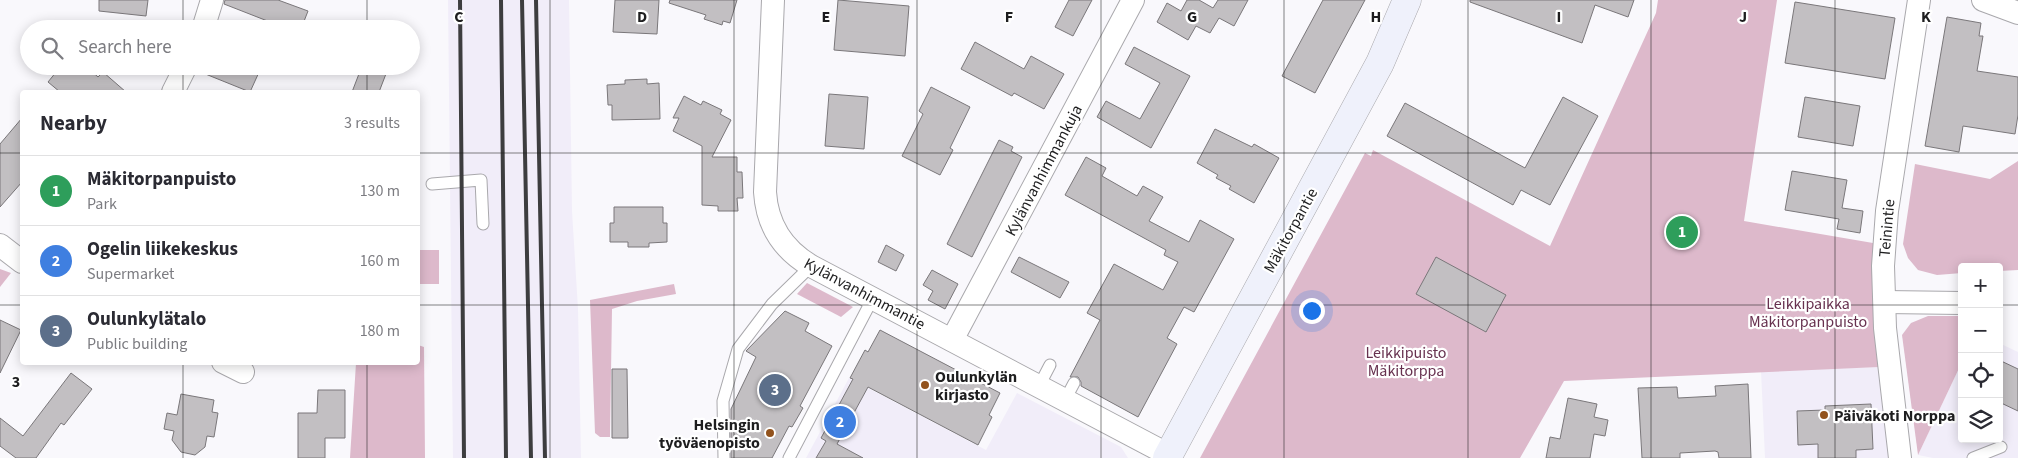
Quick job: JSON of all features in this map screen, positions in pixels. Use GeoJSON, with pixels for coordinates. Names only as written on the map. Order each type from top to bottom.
{"type":"FeatureCollection","features":[{"type":"Feature","properties":{"kind":"street"},"geometry":{"type":"LineString","coordinates":[[206,20],[212,0]]}},
{"type":"Feature","properties":{"kind":"street","name":"Kylänvanhimmantie"},"geometry":{"type":"LineString","coordinates":[[773,0],[769,50],[766,210],[781,240],[796,256],[811,266],[1039,386],[1069,391],[1168,456]]}},
{"type":"Feature","properties":{"kind":"street","name":"Kylänvanhimmankuja"},"geometry":{"type":"LineString","coordinates":[[952,340],[1133,0]]}},
{"type":"Feature","properties":{"kind":"street","name":"Mäkitorpantie"},"geometry":{"type":"LineString","coordinates":[[1168,456],[1380,63],[1407,0]]}},
{"type":"Feature","properties":{"kind":"street","name":"Teinintie"},"geometry":{"type":"LineString","coordinates":[[1901,458],[1885,328],[1883,266],[1887,211],[1919,0]]}},
{"type":"Feature","properties":{"kind":"street"},"geometry":{"type":"LineString","coordinates":[[1982,0],[2018,13]]}},
{"type":"Feature","properties":{"kind":"street"},"geometry":{"type":"LineString","coordinates":[[175,90],[182,75]]}},
{"type":"Feature","properties":{"kind":"street"},"geometry":{"type":"LineString","coordinates":[[0,245],[20,260]]}},
{"type":"Feature","properties":{"kind":"street"},"geometry":{"type":"LineString","coordinates":[[1884,302],[1958,303]]}},
{"type":"Feature","properties":{"kind":"lane"},"geometry":{"type":"LineString","coordinates":[[432,184],[481,180],[483,224]]}},
{"type":"Feature","properties":{"kind":"lane"},"geometry":{"type":"LineString","coordinates":[[724,458],[723,402],[738,349],[772,304],[811,266]]}},
{"type":"Feature","properties":{"kind":"lane"},"geometry":{"type":"LineString","coordinates":[[789,458],[873,298]]}},
{"type":"Feature","properties":{"kind":"lane"},"geometry":{"type":"LineString","coordinates":[[1039,386],[1050,365]]}},
{"type":"Feature","properties":{"kind":"lane"},"geometry":{"type":"LineString","coordinates":[[1973,458],[2001,447]]}},
{"type":"Feature","properties":{"kind":"shaded area"},"geometry":{"type":"Polygon","coordinates":[[[448,0],[569,0],[572,211],[578,309],[581,458],[453,458],[448,0]]]}},
{"type":"Feature","properties":{"kind":"shaded area"},"geometry":{"type":"Polygon","coordinates":[[[2003,345],[2018,352],[2018,458],[1933,458],[1918,455],[1958,370],[1958,443],[2003,443],[2003,345]]]}},
{"type":"Feature","properties":{"kind":"shaded area","name":"Päiväkoti Norppa"},"geometry":{"type":"Polygon","coordinates":[[[1879,367],[1890,458],[1765,458],[1761,371],[1879,367]]]}},
{"type":"Feature","properties":{"kind":"shaded area"},"geometry":{"type":"Polygon","coordinates":[[[849,378],[986,450],[1017,393],[1121,447],[1128,458],[806,458],[849,378]]]}},
{"type":"Feature","properties":{"kind":"green space"},"geometry":{"type":"Polygon","coordinates":[[[1658,0],[1777,0],[1744,221],[1873,243],[1879,367],[1564,381],[1520,458],[1200,458],[1365,153],[1371,156],[1373,150],[1550,246],[1656,13],[1658,0]]]}},
{"type":"Feature","properties":{"kind":"green space"},"geometry":{"type":"Polygon","coordinates":[[[2018,161],[2018,270],[2003,271],[2003,263],[1958,263],[1958,273],[1937,275],[1918,270],[1908,258],[1903,244],[1915,164],[1990,179],[2018,161]]]}},
{"type":"Feature","properties":{"kind":"green space"},"geometry":{"type":"Polygon","coordinates":[[[420,250],[439,250],[439,284],[420,284],[420,250]]]}},
{"type":"Feature","properties":{"kind":"green space"},"geometry":{"type":"Polygon","coordinates":[[[0,269],[11,273],[0,287],[0,269]]]}},
{"type":"Feature","properties":{"kind":"green space"},"geometry":{"type":"Polygon","coordinates":[[[807,283],[853,307],[841,317],[797,294],[807,283]]]}},
{"type":"Feature","properties":{"kind":"green space"},"geometry":{"type":"Polygon","coordinates":[[[674,284],[676,294],[637,301],[612,309],[610,437],[600,437],[595,433],[590,300],[674,284]]]}},
{"type":"Feature","properties":{"kind":"green space"},"geometry":{"type":"Polygon","coordinates":[[[1928,316],[1958,316],[1958,370],[1918,455],[1902,335],[1911,323],[1928,316]]]}},
{"type":"Feature","properties":{"kind":"green space"},"geometry":{"type":"Polygon","coordinates":[[[420,346],[424,347],[425,458],[350,458],[356,365],[420,365],[420,346]]]}},
{"type":"Feature","properties":{"kind":"building"},"geometry":{"type":"Polygon","coordinates":[[[99,0],[148,0],[146,16],[99,11],[99,0]]]}},
{"type":"Feature","properties":{"kind":"building"},"geometry":{"type":"Polygon","coordinates":[[[225,0],[278,0],[308,11],[304,20],[265,20],[224,4],[225,0]]]}},
{"type":"Feature","properties":{"kind":"building"},"geometry":{"type":"Polygon","coordinates":[[[615,0],[659,0],[657,34],[613,32],[615,0]]]}},
{"type":"Feature","properties":{"kind":"building"},"geometry":{"type":"Polygon","coordinates":[[[670,0],[737,0],[730,23],[723,21],[722,25],[704,19],[706,15],[669,3],[670,0]]]}},
{"type":"Feature","properties":{"kind":"building"},"geometry":{"type":"Polygon","coordinates":[[[838,0],[909,6],[905,56],[834,50],[838,0]]]}},
{"type":"Feature","properties":{"kind":"building"},"geometry":{"type":"Polygon","coordinates":[[[1069,0],[1092,0],[1073,36],[1055,27],[1069,0]]]}},
{"type":"Feature","properties":{"kind":"building"},"geometry":{"type":"Polygon","coordinates":[[[1187,0],[1199,0],[1213,8],[1218,0],[1248,0],[1234,26],[1219,18],[1210,33],[1196,26],[1188,40],[1157,22],[1167,3],[1181,11],[1187,0]]]}},
{"type":"Feature","properties":{"kind":"building"},"geometry":{"type":"Polygon","coordinates":[[[1323,0],[1365,0],[1315,93],[1282,76],[1323,0]]]}},
{"type":"Feature","properties":{"kind":"building"},"geometry":{"type":"Polygon","coordinates":[[[1470,0],[1634,0],[1628,17],[1595,5],[1582,43],[1470,2],[1470,0]]]}},
{"type":"Feature","properties":{"kind":"building"},"geometry":{"type":"Polygon","coordinates":[[[1795,2],[1895,18],[1885,79],[1785,63],[1795,2]]]}},
{"type":"Feature","properties":{"kind":"building"},"geometry":{"type":"Polygon","coordinates":[[[1947,17],[1981,23],[1979,36],[1983,36],[1977,71],[2018,77],[2018,115],[2015,134],[1963,126],[1959,152],[1925,146],[1947,17]]]}},
{"type":"Feature","properties":{"kind":"building"},"geometry":{"type":"Polygon","coordinates":[[[975,42],[1024,69],[1031,56],[1064,74],[1044,109],[1014,93],[1012,96],[961,69],[975,42]]]}},
{"type":"Feature","properties":{"kind":"building"},"geometry":{"type":"Polygon","coordinates":[[[1134,47],[1190,76],[1151,148],[1097,117],[1106,101],[1140,119],[1160,83],[1125,64],[1134,47]]]}},
{"type":"Feature","properties":{"kind":"building"},"geometry":{"type":"Polygon","coordinates":[[[54,75],[96,75],[98,77],[106,75],[124,90],[58,90],[48,82],[54,75]]]}},
{"type":"Feature","properties":{"kind":"building"},"geometry":{"type":"Polygon","coordinates":[[[208,75],[258,75],[251,90],[245,90],[208,75]]]}},
{"type":"Feature","properties":{"kind":"building"},"geometry":{"type":"Polygon","coordinates":[[[359,75],[386,75],[380,90],[353,90],[359,75]]]}},
{"type":"Feature","properties":{"kind":"building"},"geometry":{"type":"Polygon","coordinates":[[[647,79],[647,84],[659,83],[660,119],[612,120],[612,105],[608,105],[607,85],[625,84],[625,80],[647,79]]]}},
{"type":"Feature","properties":{"kind":"building"},"geometry":{"type":"Polygon","coordinates":[[[931,87],[970,107],[950,148],[953,150],[940,175],[902,156],[923,114],[919,111],[931,87]]]}},
{"type":"Feature","properties":{"kind":"building"},"geometry":{"type":"Polygon","coordinates":[[[829,94],[868,97],[864,149],[825,146],[829,94]]]}},
{"type":"Feature","properties":{"kind":"building"},"geometry":{"type":"Polygon","coordinates":[[[684,96],[701,105],[703,101],[722,110],[720,114],[731,120],[712,157],[737,157],[737,172],[742,172],[743,198],[737,198],[738,211],[718,211],[718,206],[702,205],[702,146],[673,131],[679,118],[673,118],[684,96]]]}},
{"type":"Feature","properties":{"kind":"building"},"geometry":{"type":"Polygon","coordinates":[[[1563,97],[1598,116],[1550,205],[1521,190],[1513,205],[1387,136],[1405,103],[1525,168],[1563,97]]]}},
{"type":"Feature","properties":{"kind":"building"},"geometry":{"type":"Polygon","coordinates":[[[1805,97],[1860,106],[1853,146],[1798,137],[1805,97]]]}},
{"type":"Feature","properties":{"kind":"building"},"geometry":{"type":"Polygon","coordinates":[[[20,120],[20,184],[0,207],[0,144],[20,120]]]}},
{"type":"Feature","properties":{"kind":"building"},"geometry":{"type":"Polygon","coordinates":[[[1215,129],[1252,147],[1254,144],[1279,158],[1254,203],[1229,189],[1231,186],[1216,178],[1218,175],[1197,163],[1215,129]]]}},
{"type":"Feature","properties":{"kind":"building"},"geometry":{"type":"Polygon","coordinates":[[[999,140],[1013,147],[1011,151],[1022,157],[972,257],[947,244],[999,140]]]}},
{"type":"Feature","properties":{"kind":"building"},"geometry":{"type":"Polygon","coordinates":[[[1086,157],[1106,168],[1102,176],[1137,196],[1143,186],[1163,197],[1149,221],[1189,242],[1200,220],[1234,239],[1194,312],[1184,307],[1167,338],[1177,344],[1138,417],[1081,386],[1078,377],[1070,377],[1100,320],[1087,313],[1114,264],[1163,290],[1178,262],[1164,255],[1166,250],[1065,195],[1086,157]]]}},
{"type":"Feature","properties":{"kind":"building"},"geometry":{"type":"Polygon","coordinates":[[[1792,171],[1847,180],[1842,208],[1863,211],[1860,233],[1837,229],[1839,219],[1785,210],[1792,171]]]}},
{"type":"Feature","properties":{"kind":"building"},"geometry":{"type":"Polygon","coordinates":[[[614,207],[663,207],[663,223],[667,223],[667,242],[649,243],[649,247],[628,247],[628,242],[610,242],[610,223],[614,223],[614,207]]]}},
{"type":"Feature","properties":{"kind":"building"},"geometry":{"type":"Polygon","coordinates":[[[886,245],[904,255],[896,271],[878,262],[886,245]]]}},
{"type":"Feature","properties":{"kind":"building"},"geometry":{"type":"Polygon","coordinates":[[[1019,257],[1069,282],[1060,298],[1011,272],[1019,257]]]}},
{"type":"Feature","properties":{"kind":"building"},"geometry":{"type":"Polygon","coordinates":[[[1436,257],[1506,295],[1486,332],[1416,294],[1436,257]]]}},
{"type":"Feature","properties":{"kind":"building"},"geometry":{"type":"Polygon","coordinates":[[[932,270],[958,284],[945,309],[928,300],[933,291],[923,285],[932,270]]]}},
{"type":"Feature","properties":{"kind":"building"},"geometry":{"type":"Polygon","coordinates":[[[785,311],[809,323],[805,331],[832,346],[800,406],[803,408],[792,427],[789,426],[772,458],[731,458],[731,409],[756,357],[746,351],[785,311]]]}},
{"type":"Feature","properties":{"kind":"building"},"geometry":{"type":"Polygon","coordinates":[[[0,320],[20,330],[20,332],[0,373],[0,320]]]}},
{"type":"Feature","properties":{"kind":"building","name":"Oulunkylän kirjasto"},"geometry":{"type":"Polygon","coordinates":[[[880,330],[1000,393],[989,415],[992,417],[978,445],[868,387],[837,444],[863,458],[816,458],[826,441],[821,438],[853,379],[850,378],[865,350],[868,352],[880,330]]]}},
{"type":"Feature","properties":{"kind":"building"},"geometry":{"type":"Polygon","coordinates":[[[2003,362],[2018,369],[2018,411],[2003,404],[2003,362]]]}},
{"type":"Feature","properties":{"kind":"building"},"geometry":{"type":"Polygon","coordinates":[[[612,369],[627,369],[628,438],[612,438],[612,369]]]}},
{"type":"Feature","properties":{"kind":"building"},"geometry":{"type":"Polygon","coordinates":[[[71,373],[92,389],[64,425],[61,423],[36,458],[16,458],[0,446],[0,418],[23,436],[71,373]]]}},
{"type":"Feature","properties":{"kind":"building"},"geometry":{"type":"Polygon","coordinates":[[[1748,384],[1751,458],[1719,458],[1718,452],[1715,451],[1680,453],[1680,458],[1642,458],[1638,388],[1677,387],[1678,398],[1716,396],[1715,386],[1748,384]]]}},
{"type":"Feature","properties":{"kind":"building"},"geometry":{"type":"Polygon","coordinates":[[[318,390],[345,390],[345,438],[325,438],[325,458],[298,458],[298,413],[317,413],[318,390]]]}},
{"type":"Feature","properties":{"kind":"building"},"geometry":{"type":"Polygon","coordinates":[[[181,394],[214,400],[212,412],[218,413],[214,437],[207,436],[205,447],[195,455],[181,452],[172,440],[174,431],[164,429],[167,413],[177,415],[181,394]]]}},
{"type":"Feature","properties":{"kind":"building"},"geometry":{"type":"Polygon","coordinates":[[[1568,398],[1597,404],[1594,417],[1608,420],[1605,436],[1594,434],[1590,458],[1546,458],[1550,437],[1560,439],[1568,398]]]}},
{"type":"Feature","properties":{"kind":"building"},"geometry":{"type":"Polygon","coordinates":[[[1871,404],[1873,449],[1856,450],[1856,458],[1818,458],[1818,444],[1798,445],[1797,411],[1825,410],[1825,406],[1871,404]]]}},
{"type":"Feature","properties":{"kind":"railway"},"geometry":{"type":"LineString","coordinates":[[460,0],[464,458]]}},
{"type":"Feature","properties":{"kind":"railway"},"geometry":{"type":"LineString","coordinates":[[501,0],[506,458]]}},
{"type":"Feature","properties":{"kind":"railway"},"geometry":{"type":"LineString","coordinates":[[522,0],[531,458]]}},
{"type":"Feature","properties":{"kind":"railway"},"geometry":{"type":"LineString","coordinates":[[536,0],[545,458]]}},
{"type":"Feature","properties":{"kind":"place","name":"Mäkitorpanpuisto"},"geometry":{"type":"Point","coordinates":[1682,232]}},
{"type":"Feature","properties":{"kind":"place","name":"Oulunkylän kirjasto"},"geometry":{"type":"Point","coordinates":[925,385]}},
{"type":"Feature","properties":{"kind":"place","name":"Oulunkylätalo"},"geometry":{"type":"Point","coordinates":[775,390]}},
{"type":"Feature","properties":{"kind":"place","name":"Päiväkoti Norppa"},"geometry":{"type":"Point","coordinates":[1824,415]}},
{"type":"Feature","properties":{"kind":"place","name":"Ogelin liikekeskus"},"geometry":{"type":"Point","coordinates":[840,422]}},
{"type":"Feature","properties":{"kind":"place","name":"Helsingin työväenopisto"},"geometry":{"type":"Point","coordinates":[770,433]}},
{"type":"Feature","properties":{"kind":"park label","name":"Leikkipaikka Mäkitorpanpuisto"},"geometry":{"type":"Point","coordinates":[1808,312]}},
{"type":"Feature","properties":{"kind":"park label","name":"Leikkipuisto Mäkitorppa"},"geometry":{"type":"Point","coordinates":[1406,361]}}]}
